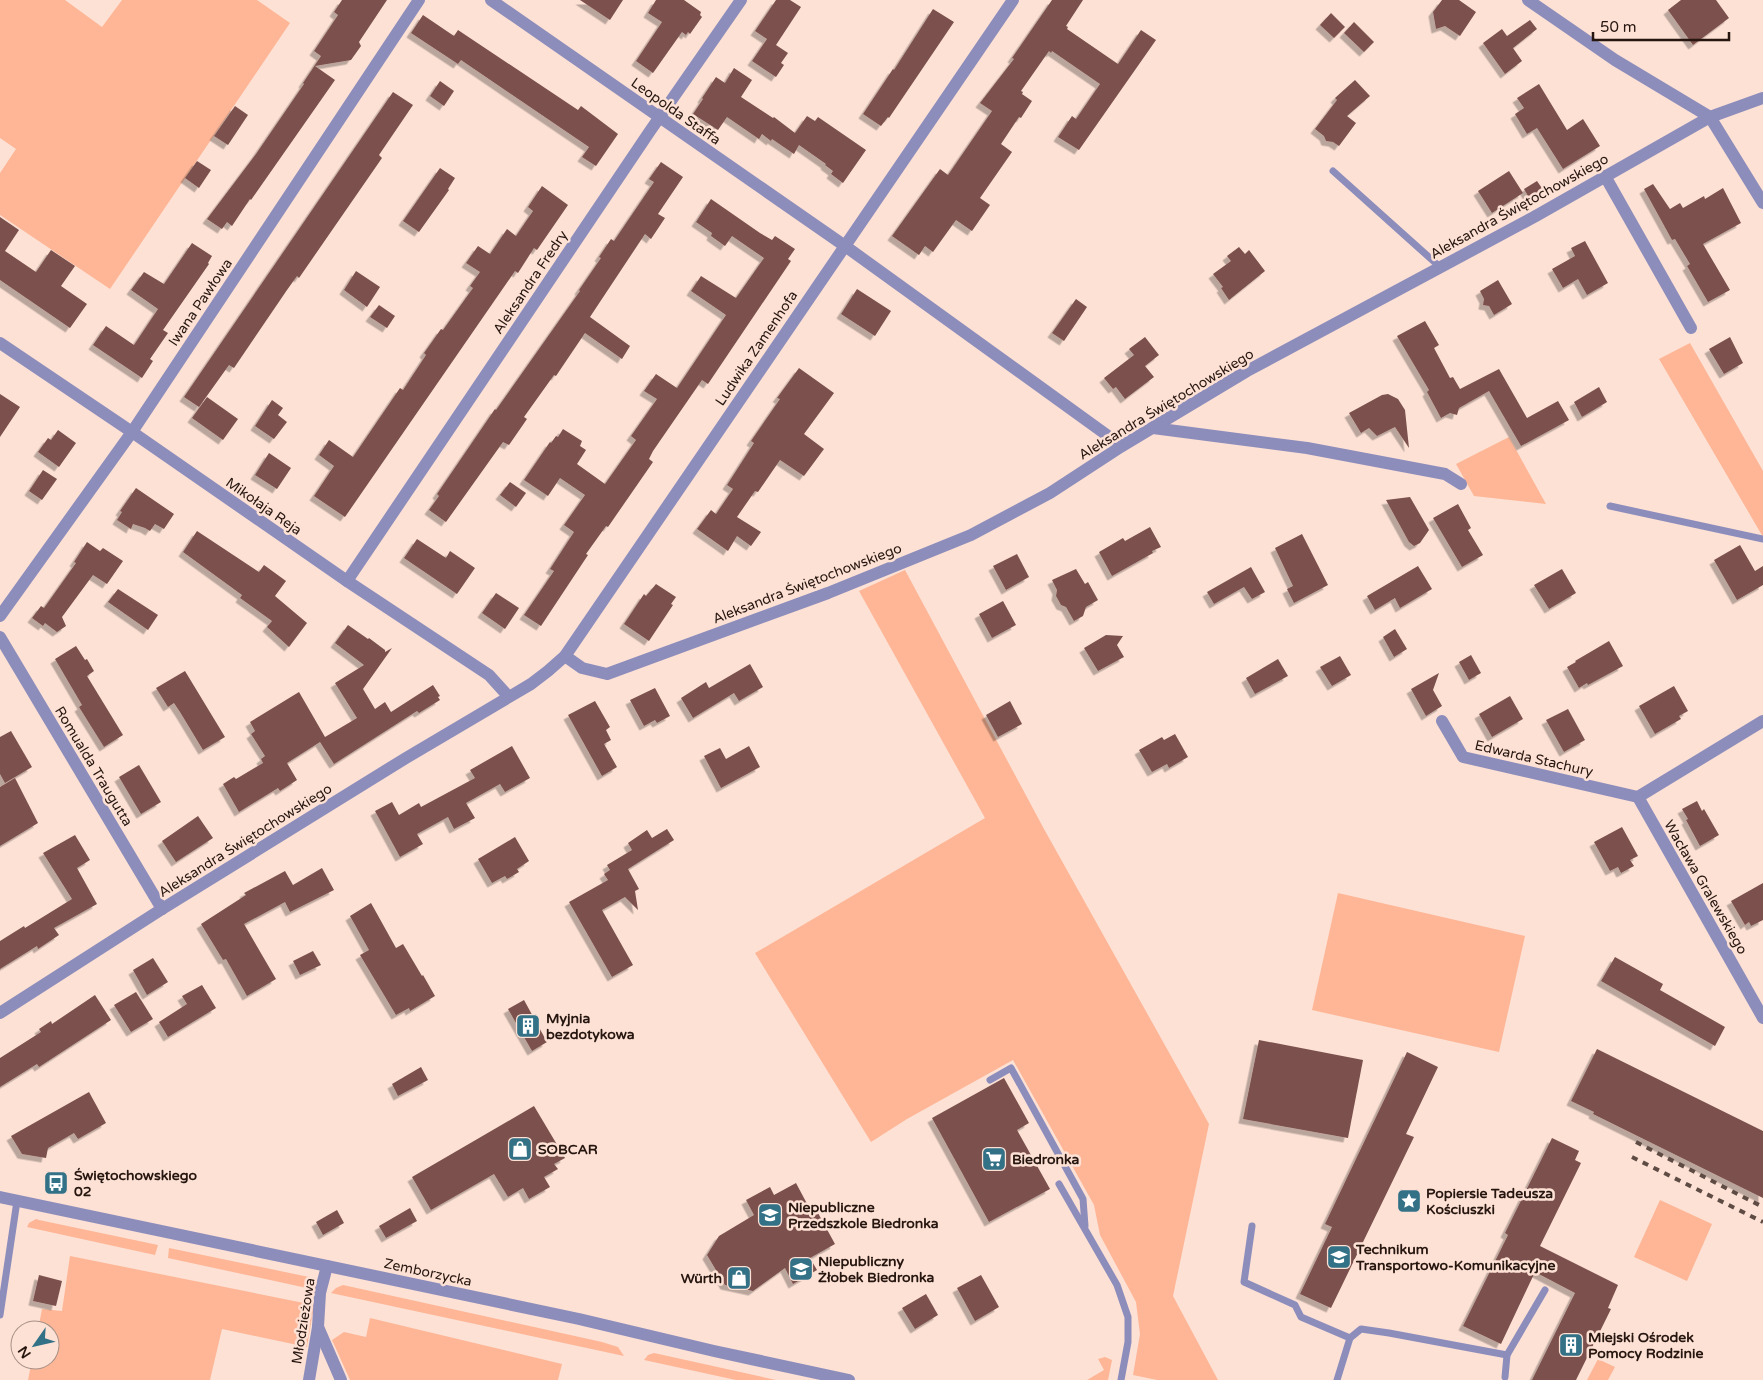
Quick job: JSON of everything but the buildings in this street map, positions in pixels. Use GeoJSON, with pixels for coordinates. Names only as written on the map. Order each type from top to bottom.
{"type":"FeatureCollection","features":[{"type":"Feature","properties":{"kind":"street","name":"Iwana Pawłowa"},"geometry":{"type":"LineString","coordinates":[[0,616],[132,432],[419,0]]}},
{"type":"Feature","properties":{"kind":"street","name":"Leopolda Staffa"},"geometry":{"type":"LineString","coordinates":[[491,0],[845,246],[1122,446]]}},
{"type":"Feature","properties":{"kind":"street","name":"Aleksandra Fredry"},"geometry":{"type":"LineString","coordinates":[[347,581],[659,118],[741,0]]}},
{"type":"Feature","properties":{"kind":"street","name":"Ludwika Zamenhofa"},"geometry":{"type":"LineString","coordinates":[[508,696],[542,676],[565,656],[1013,0]]}},
{"type":"Feature","properties":{"kind":"street"},"geometry":{"type":"LineString","coordinates":[[1528,0],[1615,60],[1710,117],[1763,203]]}},
{"type":"Feature","properties":{"kind":"street","name":"Aleksandra Świętochowskiego"},"geometry":{"type":"LineString","coordinates":[[565,656],[582,668],[607,674],[828,593],[971,535],[1050,493],[1122,446],[1247,371],[1440,267],[1710,117],[1763,98]]}},
{"type":"Feature","properties":{"kind":"street"},"geometry":{"type":"LineString","coordinates":[[1605,176],[1691,328]]}},
{"type":"Feature","properties":{"kind":"street","name":"Mikołaja Reja"},"geometry":{"type":"LineString","coordinates":[[0,343],[347,581],[489,674],[508,696]]}},
{"type":"Feature","properties":{"kind":"street"},"geometry":{"type":"LineString","coordinates":[[1153,428],[1307,448],[1445,474],[1461,484]]}},
{"type":"Feature","properties":{"kind":"street","name":"Romualda Traugutta"},"geometry":{"type":"LineString","coordinates":[[0,637],[162,909]]}},
{"type":"Feature","properties":{"kind":"street","name":"Aleksandra Świętochowskiego"},"geometry":{"type":"LineString","coordinates":[[0,1013],[162,909],[508,696]]}},
{"type":"Feature","properties":{"kind":"street","name":"Edwarda Stachury"},"geometry":{"type":"LineString","coordinates":[[1442,721],[1463,756],[1638,798]]}},
{"type":"Feature","properties":{"kind":"street"},"geometry":{"type":"LineString","coordinates":[[1638,798],[1763,721]]}},
{"type":"Feature","properties":{"kind":"street","name":"Wacława Gralewskiego"},"geometry":{"type":"LineString","coordinates":[[1638,798],[1763,1018]]}},
{"type":"Feature","properties":{"kind":"street","name":"Zemborzycka"},"geometry":{"type":"LineString","coordinates":[[0,1197],[579,1319],[849,1380]]}},
{"type":"Feature","properties":{"kind":"street","name":"Młodzieżowa"},"geometry":{"type":"LineString","coordinates":[[309,1380],[318,1327],[320,1293],[327,1266]]}},
{"type":"Feature","properties":{"kind":"street"},"geometry":{"type":"LineString","coordinates":[[318,1327],[341,1380]]}},
{"type":"Feature","properties":{"kind":"lane"},"geometry":{"type":"LineString","coordinates":[[1333,171],[1440,267]]}},
{"type":"Feature","properties":{"kind":"lane"},"geometry":{"type":"LineString","coordinates":[[1610,506],[1763,539]]}},
{"type":"Feature","properties":{"kind":"lane"},"geometry":{"type":"LineString","coordinates":[[990,1080],[1011,1068],[1083,1199],[1085,1229]]}},
{"type":"Feature","properties":{"kind":"lane"},"geometry":{"type":"LineString","coordinates":[[1059,1184],[1117,1285],[1128,1317],[1128,1342],[1121,1380]]}},
{"type":"Feature","properties":{"kind":"lane"},"geometry":{"type":"LineString","coordinates":[[0,1315],[17,1201]]}},
{"type":"Feature","properties":{"kind":"lane"},"geometry":{"type":"LineString","coordinates":[[1252,1226],[1244,1282],[1295,1306],[1301,1317],[1350,1338]]}},
{"type":"Feature","properties":{"kind":"lane"},"geometry":{"type":"LineString","coordinates":[[1505,1376],[1507,1355],[1545,1290]]}},
{"type":"Feature","properties":{"kind":"lane"},"geometry":{"type":"LineString","coordinates":[[1337,1380],[1350,1338],[1361,1329],[1507,1355]]}},
{"type":"Feature","properties":{"kind":"shaded area"},"geometry":{"type":"Polygon","coordinates":[[[0,0],[65,0],[102,27],[122,0],[257,0],[290,23],[110,289],[0,215],[0,173],[16,149],[0,138],[0,0]]]}},
{"type":"Feature","properties":{"kind":"shaded area"},"geometry":{"type":"Polygon","coordinates":[[[1690,343],[1763,471],[1763,537],[1659,359],[1690,343]]]}},
{"type":"Feature","properties":{"kind":"shaded area"},"geometry":{"type":"Polygon","coordinates":[[[1509,437],[1546,504],[1474,496],[1456,464],[1509,437]]]}},
{"type":"Feature","properties":{"kind":"shaded area"},"geometry":{"type":"Polygon","coordinates":[[[905,570],[1044,829],[1209,1124],[1173,1296],[1218,1380],[1157,1380],[1133,1375],[1140,1334],[1136,1302],[1100,1235],[1094,1205],[1013,1060],[907,1119],[871,1142],[755,953],[985,818],[859,591],[905,570]]]}},
{"type":"Feature","properties":{"kind":"shaded area"},"geometry":{"type":"Polygon","coordinates":[[[1338,893],[1525,936],[1499,1052],[1312,1010],[1338,893]]]}},
{"type":"Feature","properties":{"kind":"shaded area"},"geometry":{"type":"Polygon","coordinates":[[[1660,1200],[1712,1224],[1687,1281],[1634,1257],[1660,1200]]]}},
{"type":"Feature","properties":{"kind":"shaded area"},"geometry":{"type":"Polygon","coordinates":[[[36,1219],[158,1245],[155,1255],[27,1227],[29,1223],[36,1219]]]}},
{"type":"Feature","properties":{"kind":"shaded area"},"geometry":{"type":"Polygon","coordinates":[[[169,1248],[309,1277],[317,1285],[316,1290],[168,1258],[169,1248]]]}},
{"type":"Feature","properties":{"kind":"shaded area"},"geometry":{"type":"Polygon","coordinates":[[[70,1256],[314,1305],[307,1347],[222,1329],[210,1380],[28,1380],[30,1370],[60,1370],[60,1320],[40,1320],[42,1309],[62,1311],[70,1256]]]}},
{"type":"Feature","properties":{"kind":"shaded area"},"geometry":{"type":"Polygon","coordinates":[[[343,1285],[602,1342],[618,1347],[624,1356],[331,1293],[343,1285]]]}},
{"type":"Feature","properties":{"kind":"shaded area"},"geometry":{"type":"Polygon","coordinates":[[[370,1318],[562,1364],[558,1380],[350,1380],[332,1340],[344,1332],[366,1337],[370,1318]]]}},
{"type":"Feature","properties":{"kind":"shaded area"},"geometry":{"type":"Polygon","coordinates":[[[654,1353],[776,1380],[736,1380],[644,1360],[648,1355],[654,1353]]]}},
{"type":"Feature","properties":{"kind":"shaded area"},"geometry":{"type":"Polygon","coordinates":[[[1105,1357],[1112,1360],[1108,1380],[1087,1380],[1104,1370],[1098,1359],[1105,1357]]]}},
{"type":"Feature","properties":{"kind":"shaded area"},"geometry":{"type":"Polygon","coordinates":[[[1598,1359],[1615,1367],[1608,1380],[1587,1380],[1598,1359]]]}},
{"type":"Feature","properties":{"kind":"railway"},"geometry":{"type":"LineString","coordinates":[[1636,1142],[1763,1207]]}},
{"type":"Feature","properties":{"kind":"railway"},"geometry":{"type":"LineString","coordinates":[[1632,1157],[1763,1222]]}},
{"type":"Feature","properties":{"kind":"place","name":"Myjnia bezdotykowa"},"geometry":{"type":"Point","coordinates":[528,1026]}},
{"type":"Feature","properties":{"kind":"place","name":"SOBCAR"},"geometry":{"type":"Point","coordinates":[520,1149]}},
{"type":"Feature","properties":{"kind":"place","name":"Biedronka"},"geometry":{"type":"Point","coordinates":[994,1159]}},
{"type":"Feature","properties":{"kind":"place","name":"Świętochowskiego 02"},"geometry":{"type":"Point","coordinates":[56,1183]}},
{"type":"Feature","properties":{"kind":"place","name":"Popiersie Tadeusza Kościuszki"},"geometry":{"type":"Point","coordinates":[1409,1201]}},
{"type":"Feature","properties":{"kind":"place","name":"Niepubliczne Przedszkole Biedronka"},"geometry":{"type":"Point","coordinates":[770,1215]}},
{"type":"Feature","properties":{"kind":"place","name":"Technikum Transportowo-Komunikacyjne"},"geometry":{"type":"Point","coordinates":[1339,1257]}},
{"type":"Feature","properties":{"kind":"place","name":"Niepubliczny Żłobek Biedronka"},"geometry":{"type":"Point","coordinates":[801,1269]}},
{"type":"Feature","properties":{"kind":"place","name":"Würth"},"geometry":{"type":"Point","coordinates":[739,1278]}},
{"type":"Feature","properties":{"kind":"place","name":"Miejski Ośrodek Pomocy Rodzinie"},"geometry":{"type":"Point","coordinates":[1571,1345]}}]}
